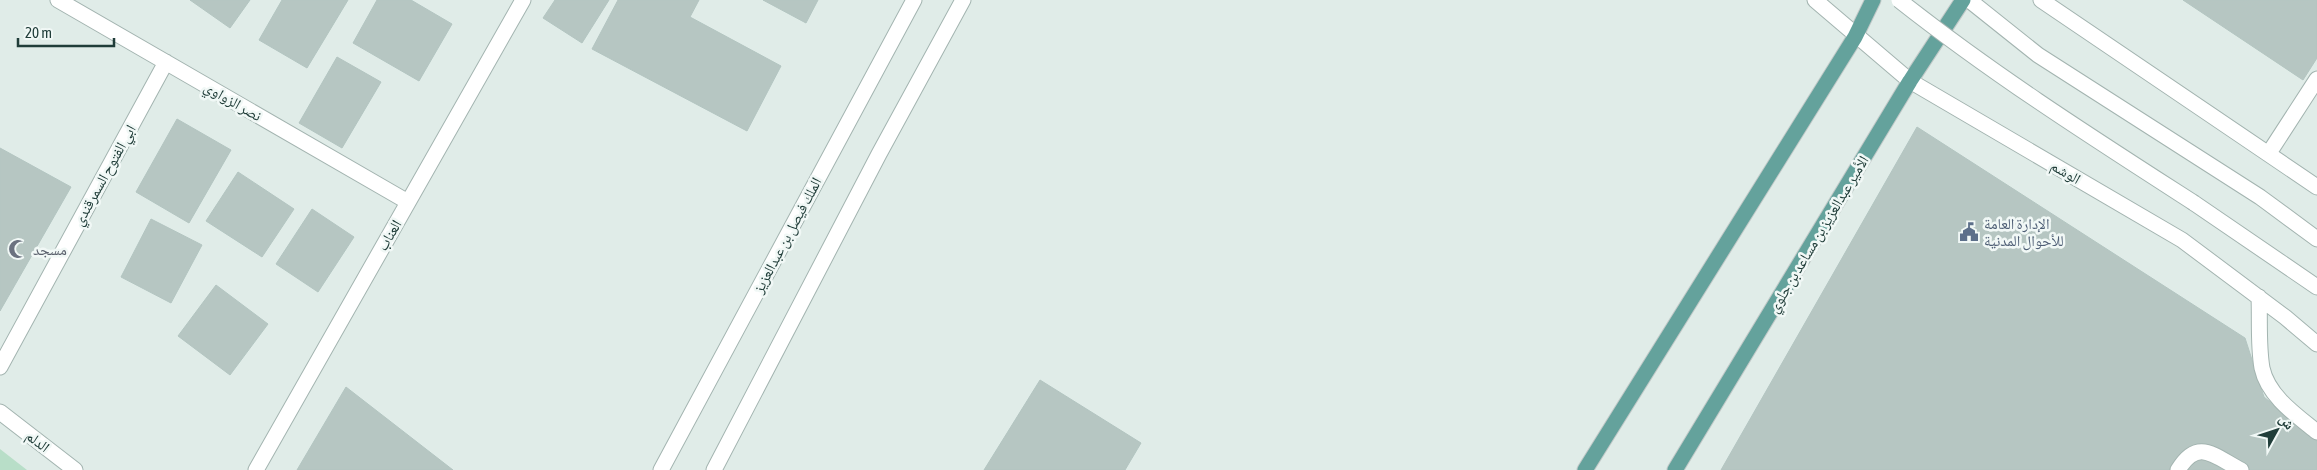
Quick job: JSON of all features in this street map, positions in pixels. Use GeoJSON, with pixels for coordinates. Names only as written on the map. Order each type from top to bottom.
{"type":"FeatureCollection","features":[{"type":"Feature","properties":{"kind":"main road"},"geometry":{"type":"LineString","coordinates":[[1586,470],[1855,37],[1873,0]]}},
{"type":"Feature","properties":{"kind":"main road","name":"الأمير عبدالعزيز بن مساعد بن جلوي"},"geometry":{"type":"LineString","coordinates":[[1675,470],[1910,81],[1963,0]]}},
{"type":"Feature","properties":{"kind":"street","name":"نصر الزواوي"},"geometry":{"type":"LineString","coordinates":[[58,0],[408,202]]}},
{"type":"Feature","properties":{"kind":"street","name":"العناب"},"geometry":{"type":"LineString","coordinates":[[256,470],[523,0]]}},
{"type":"Feature","properties":{"kind":"street","name":"الملك فيصل بن عبدالعزيز"},"geometry":{"type":"LineString","coordinates":[[661,470],[914,0]]}},
{"type":"Feature","properties":{"kind":"street"},"geometry":{"type":"LineString","coordinates":[[714,470],[878,154],[964,0]]}},
{"type":"Feature","properties":{"kind":"street","name":"الوشم"},"geometry":{"type":"LineString","coordinates":[[1815,0],[1855,37],[1910,81],[2182,240],[2285,317],[2317,344]]}},
{"type":"Feature","properties":{"kind":"street"},"geometry":{"type":"LineString","coordinates":[[1900,0],[1972,57],[2077,128],[2194,203],[2317,287]]}},
{"type":"Feature","properties":{"kind":"street"},"geometry":{"type":"LineString","coordinates":[[1969,0],[2038,55],[2260,196],[2317,239]]}},
{"type":"Feature","properties":{"kind":"street"},"geometry":{"type":"LineString","coordinates":[[2041,0],[2057,13],[2269,153],[2317,187]]}},
{"type":"Feature","properties":{"kind":"street","name":"ابي الفتوح السمرقندي"},"geometry":{"type":"LineString","coordinates":[[0,367],[166,62]]}},
{"type":"Feature","properties":{"kind":"street"},"geometry":{"type":"LineString","coordinates":[[2269,153],[2317,79]]}},
{"type":"Feature","properties":{"kind":"street"},"geometry":{"type":"LineString","coordinates":[[2259,297],[2262,369],[2272,389],[2286,407],[2317,432]]}},
{"type":"Feature","properties":{"kind":"street"},"geometry":{"type":"LineString","coordinates":[[2285,317],[2317,338]]}},
{"type":"Feature","properties":{"kind":"street","name":"الدلم"},"geometry":{"type":"LineString","coordinates":[[0,412],[75,470]]}},
{"type":"Feature","properties":{"kind":"street"},"geometry":{"type":"LineString","coordinates":[[2178,470],[2186,457],[2195,451],[2206,451],[2241,470]]}},
{"type":"Feature","properties":{"kind":"green space"},"geometry":{"type":"Polygon","coordinates":[[[0,449],[27,470],[0,470],[0,449]]]}},
{"type":"Feature","properties":{"kind":"building"},"geometry":{"type":"Polygon","coordinates":[[[190,0],[250,0],[230,28],[190,0]]]}},
{"type":"Feature","properties":{"kind":"building"},"geometry":{"type":"Polygon","coordinates":[[[282,0],[348,0],[307,68],[259,40],[282,0]]]}},
{"type":"Feature","properties":{"kind":"building"},"geometry":{"type":"Polygon","coordinates":[[[377,0],[411,0],[452,24],[419,81],[353,43],[377,0]]]}},
{"type":"Feature","properties":{"kind":"building"},"geometry":{"type":"Polygon","coordinates":[[[555,0],[609,0],[582,43],[543,18],[555,0]]]}},
{"type":"Feature","properties":{"kind":"building"},"geometry":{"type":"Polygon","coordinates":[[[618,0],[699,0],[690,17],[781,66],[747,131],[592,49],[618,0]]]}},
{"type":"Feature","properties":{"kind":"building"},"geometry":{"type":"Polygon","coordinates":[[[763,0],[818,0],[806,23],[763,0]]]}},
{"type":"Feature","properties":{"kind":"building"},"geometry":{"type":"Polygon","coordinates":[[[2183,0],[2317,0],[2317,58],[2303,80],[2183,0]]]}},
{"type":"Feature","properties":{"kind":"building"},"geometry":{"type":"Polygon","coordinates":[[[337,57],[381,82],[342,148],[299,123],[337,57]]]}},
{"type":"Feature","properties":{"kind":"building"},"geometry":{"type":"Polygon","coordinates":[[[177,119],[231,150],[189,223],[136,192],[177,119]]]}},
{"type":"Feature","properties":{"kind":"building","name":"الإدارة العامة للأحوال المدنية"},"geometry":{"type":"Polygon","coordinates":[[[1917,127],[2245,338],[2264,397],[2317,440],[2317,470],[1721,470],[1917,127]]]}},
{"type":"Feature","properties":{"kind":"building","name":"مسجد"},"geometry":{"type":"Polygon","coordinates":[[[0,148],[71,187],[0,311],[0,148]]]}},
{"type":"Feature","properties":{"kind":"building"},"geometry":{"type":"Polygon","coordinates":[[[238,172],[294,209],[262,257],[206,221],[238,172]]]}},
{"type":"Feature","properties":{"kind":"building"},"geometry":{"type":"Polygon","coordinates":[[[312,209],[354,237],[318,292],[276,264],[312,209]]]}},
{"type":"Feature","properties":{"kind":"building"},"geometry":{"type":"Polygon","coordinates":[[[151,219],[202,245],[171,303],[121,277],[151,219]]]}},
{"type":"Feature","properties":{"kind":"building"},"geometry":{"type":"Polygon","coordinates":[[[216,285],[268,324],[230,375],[178,336],[216,285]]]}},
{"type":"Feature","properties":{"kind":"building"},"geometry":{"type":"Polygon","coordinates":[[[1040,380],[1141,443],[1125,470],[984,470],[1040,380]]]}},
{"type":"Feature","properties":{"kind":"building"},"geometry":{"type":"Polygon","coordinates":[[[346,387],[453,470],[297,470],[346,387]]]}},
{"type":"Feature","properties":{"kind":"place","name":"الإدارة العامة للأحوال المدنية"},"geometry":{"type":"Point","coordinates":[1969,232]}},
{"type":"Feature","properties":{"kind":"place","name":"مسجد"},"geometry":{"type":"Point","coordinates":[18,249]}}]}
